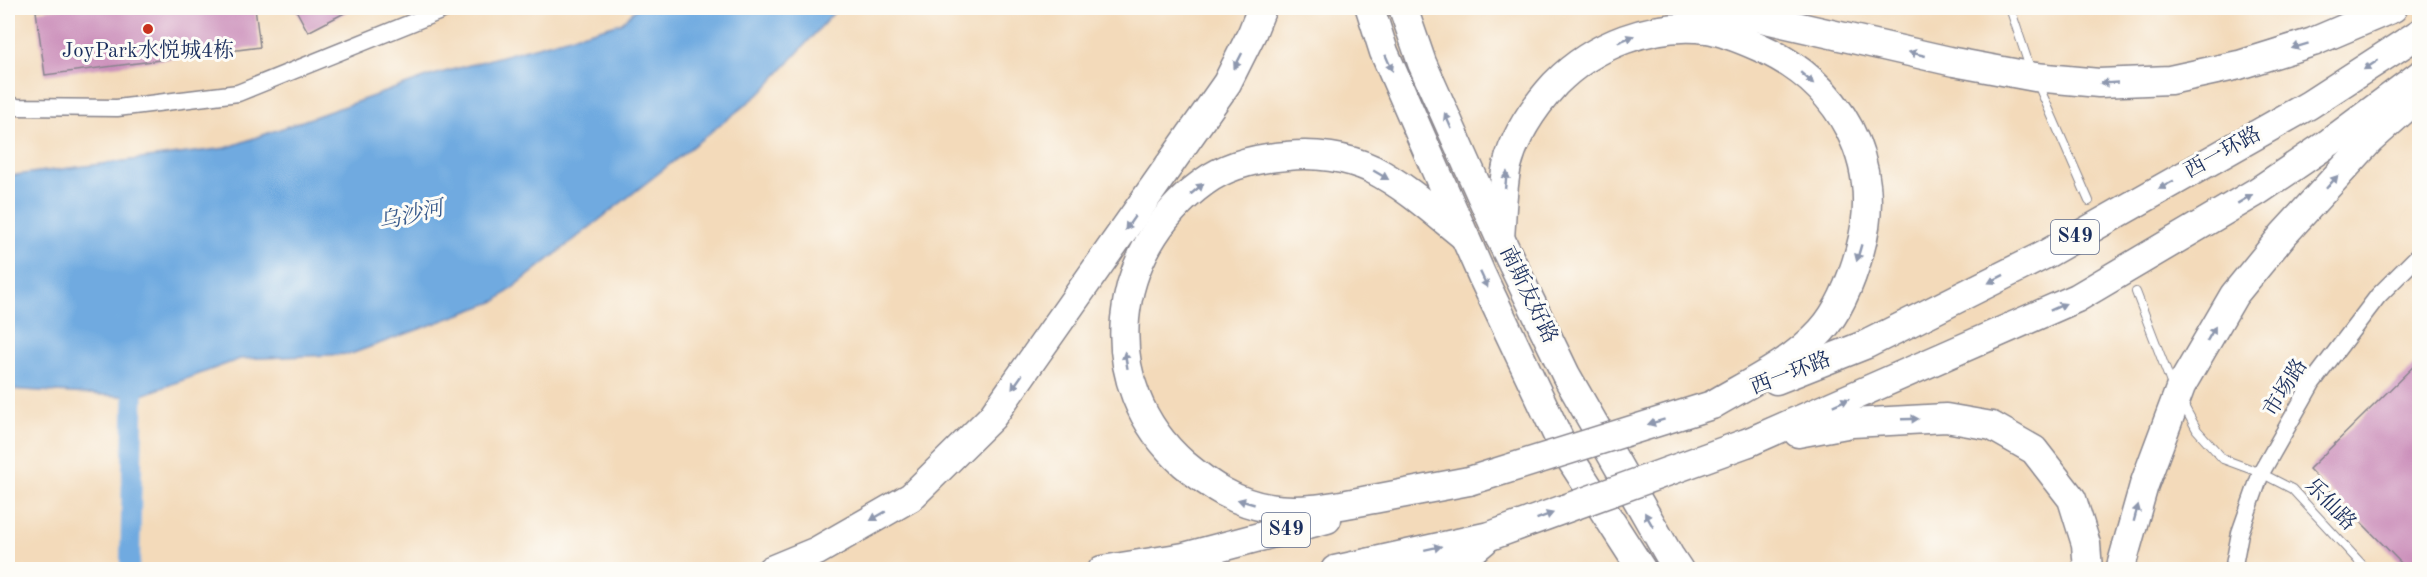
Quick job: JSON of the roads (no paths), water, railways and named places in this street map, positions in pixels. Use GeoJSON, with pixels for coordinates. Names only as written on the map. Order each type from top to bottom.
{"type":"FeatureCollection","features":[{"type":"Feature","properties":{"kind":"highway"},"geometry":{"type":"LineString","coordinates":[[771,570],[817,551],[910,497],[992,417],[1214,102],[1240,58],[1262,8]]}},
{"type":"Feature","properties":{"kind":"highway","name":"南斯友好路"},"geometry":{"type":"LineString","coordinates":[[1370,8],[1384,52],[1465,237],[1564,449],[1642,570]]}},
{"type":"Feature","properties":{"kind":"highway","name":"南斯友好路"},"geometry":{"type":"LineString","coordinates":[[1403,8],[1422,63],[1500,238],[1566,375],[1679,570]]}},
{"type":"Feature","properties":{"kind":"highway"},"geometry":{"type":"LineString","coordinates":[[1717,8],[1954,62],[2035,77],[2099,83],[2170,80],[2239,65],[2313,42],[2393,8]]}},
{"type":"Feature","properties":{"kind":"highway"},"geometry":{"type":"LineString","coordinates":[[1500,238],[1507,165],[1522,129],[1539,101],[1567,72],[1599,50],[1636,34],[1672,29],[1708,29],[1742,39],[1778,55],[1809,78],[1839,108],[1855,139],[1866,172],[1867,204],[1864,237],[1854,271],[1842,301],[1821,331],[1789,359],[1712,405]]}},
{"type":"Feature","properties":{"kind":"highway","name":"西一环路"},"geometry":{"type":"LineString","coordinates":[[1102,570],[1184,557],[1468,481],[1712,405],[1867,344],[2048,253],[2309,105],[2420,33]]}},
{"type":"Feature","properties":{"kind":"highway","name":"西一环路"},"geometry":{"type":"LineString","coordinates":[[1335,570],[1491,536],[1749,442],[2077,298],[2258,191],[2330,142],[2420,75]]}},
{"type":"Feature","properties":{"kind":"highway"},"geometry":{"type":"LineString","coordinates":[[2120,570],[2144,485],[2181,386],[2234,295],[2283,235],[2370,140],[2420,96]]}},
{"type":"Feature","properties":{"kind":"highway"},"geometry":{"type":"LineString","coordinates":[[1465,237],[1407,190],[1370,168],[1336,158],[1302,154],[1238,165],[1206,181],[1172,210],[1144,248],[1127,298],[1123,341],[1129,380],[1145,415],[1168,450],[1199,477],[1233,498],[1269,508],[1314,510],[1468,481]]}},
{"type":"Feature","properties":{"kind":"highway"},"geometry":{"type":"LineString","coordinates":[[1749,442],[1852,423],[1890,420],[1946,418],[1992,426],[2034,450],[2072,499],[2086,544],[2088,570]]}},
{"type":"Feature","properties":{"kind":"highway"},"geometry":{"type":"LineString","coordinates":[[1449,570],[1491,536]]}},
{"type":"Feature","properties":{"kind":"street"},"geometry":{"type":"LineString","coordinates":[[8,103],[16,107],[117,108],[238,93],[448,8]]}},
{"type":"Feature","properties":{"kind":"street","name":"市场路"},"geometry":{"type":"LineString","coordinates":[[2233,570],[2240,533],[2261,473],[2312,383],[2378,296],[2420,254]]}},
{"type":"Feature","properties":{"kind":"lane"},"geometry":{"type":"LineString","coordinates":[[2010,8],[2029,65]]}},
{"type":"Feature","properties":{"kind":"lane"},"geometry":{"type":"LineString","coordinates":[[2040,89],[2089,201]]}},
{"type":"Feature","properties":{"kind":"lane"},"geometry":{"type":"LineString","coordinates":[[2136,292],[2171,383]]}},
{"type":"Feature","properties":{"kind":"lane","name":"乐仙路"},"geometry":{"type":"LineString","coordinates":[[2185,408],[2197,430],[2223,459],[2261,473],[2292,489],[2367,570]]}},
{"type":"Feature","properties":{"kind":"water","name":"乌沙河"},"geometry":{"type":"Polygon","coordinates":[[[637,8],[838,8],[763,91],[496,301],[351,354],[240,359],[137,397],[8,389],[8,176],[226,148],[430,76],[621,23],[637,8]]]}},
{"type":"Feature","properties":{"kind":"waterway"},"geometry":{"type":"LineString","coordinates":[[130,562],[134,372]]}},
{"type":"Feature","properties":{"kind":"place","name":"JoyPark水悦城4栋"},"geometry":{"type":"Point","coordinates":[148,29]}}]}
